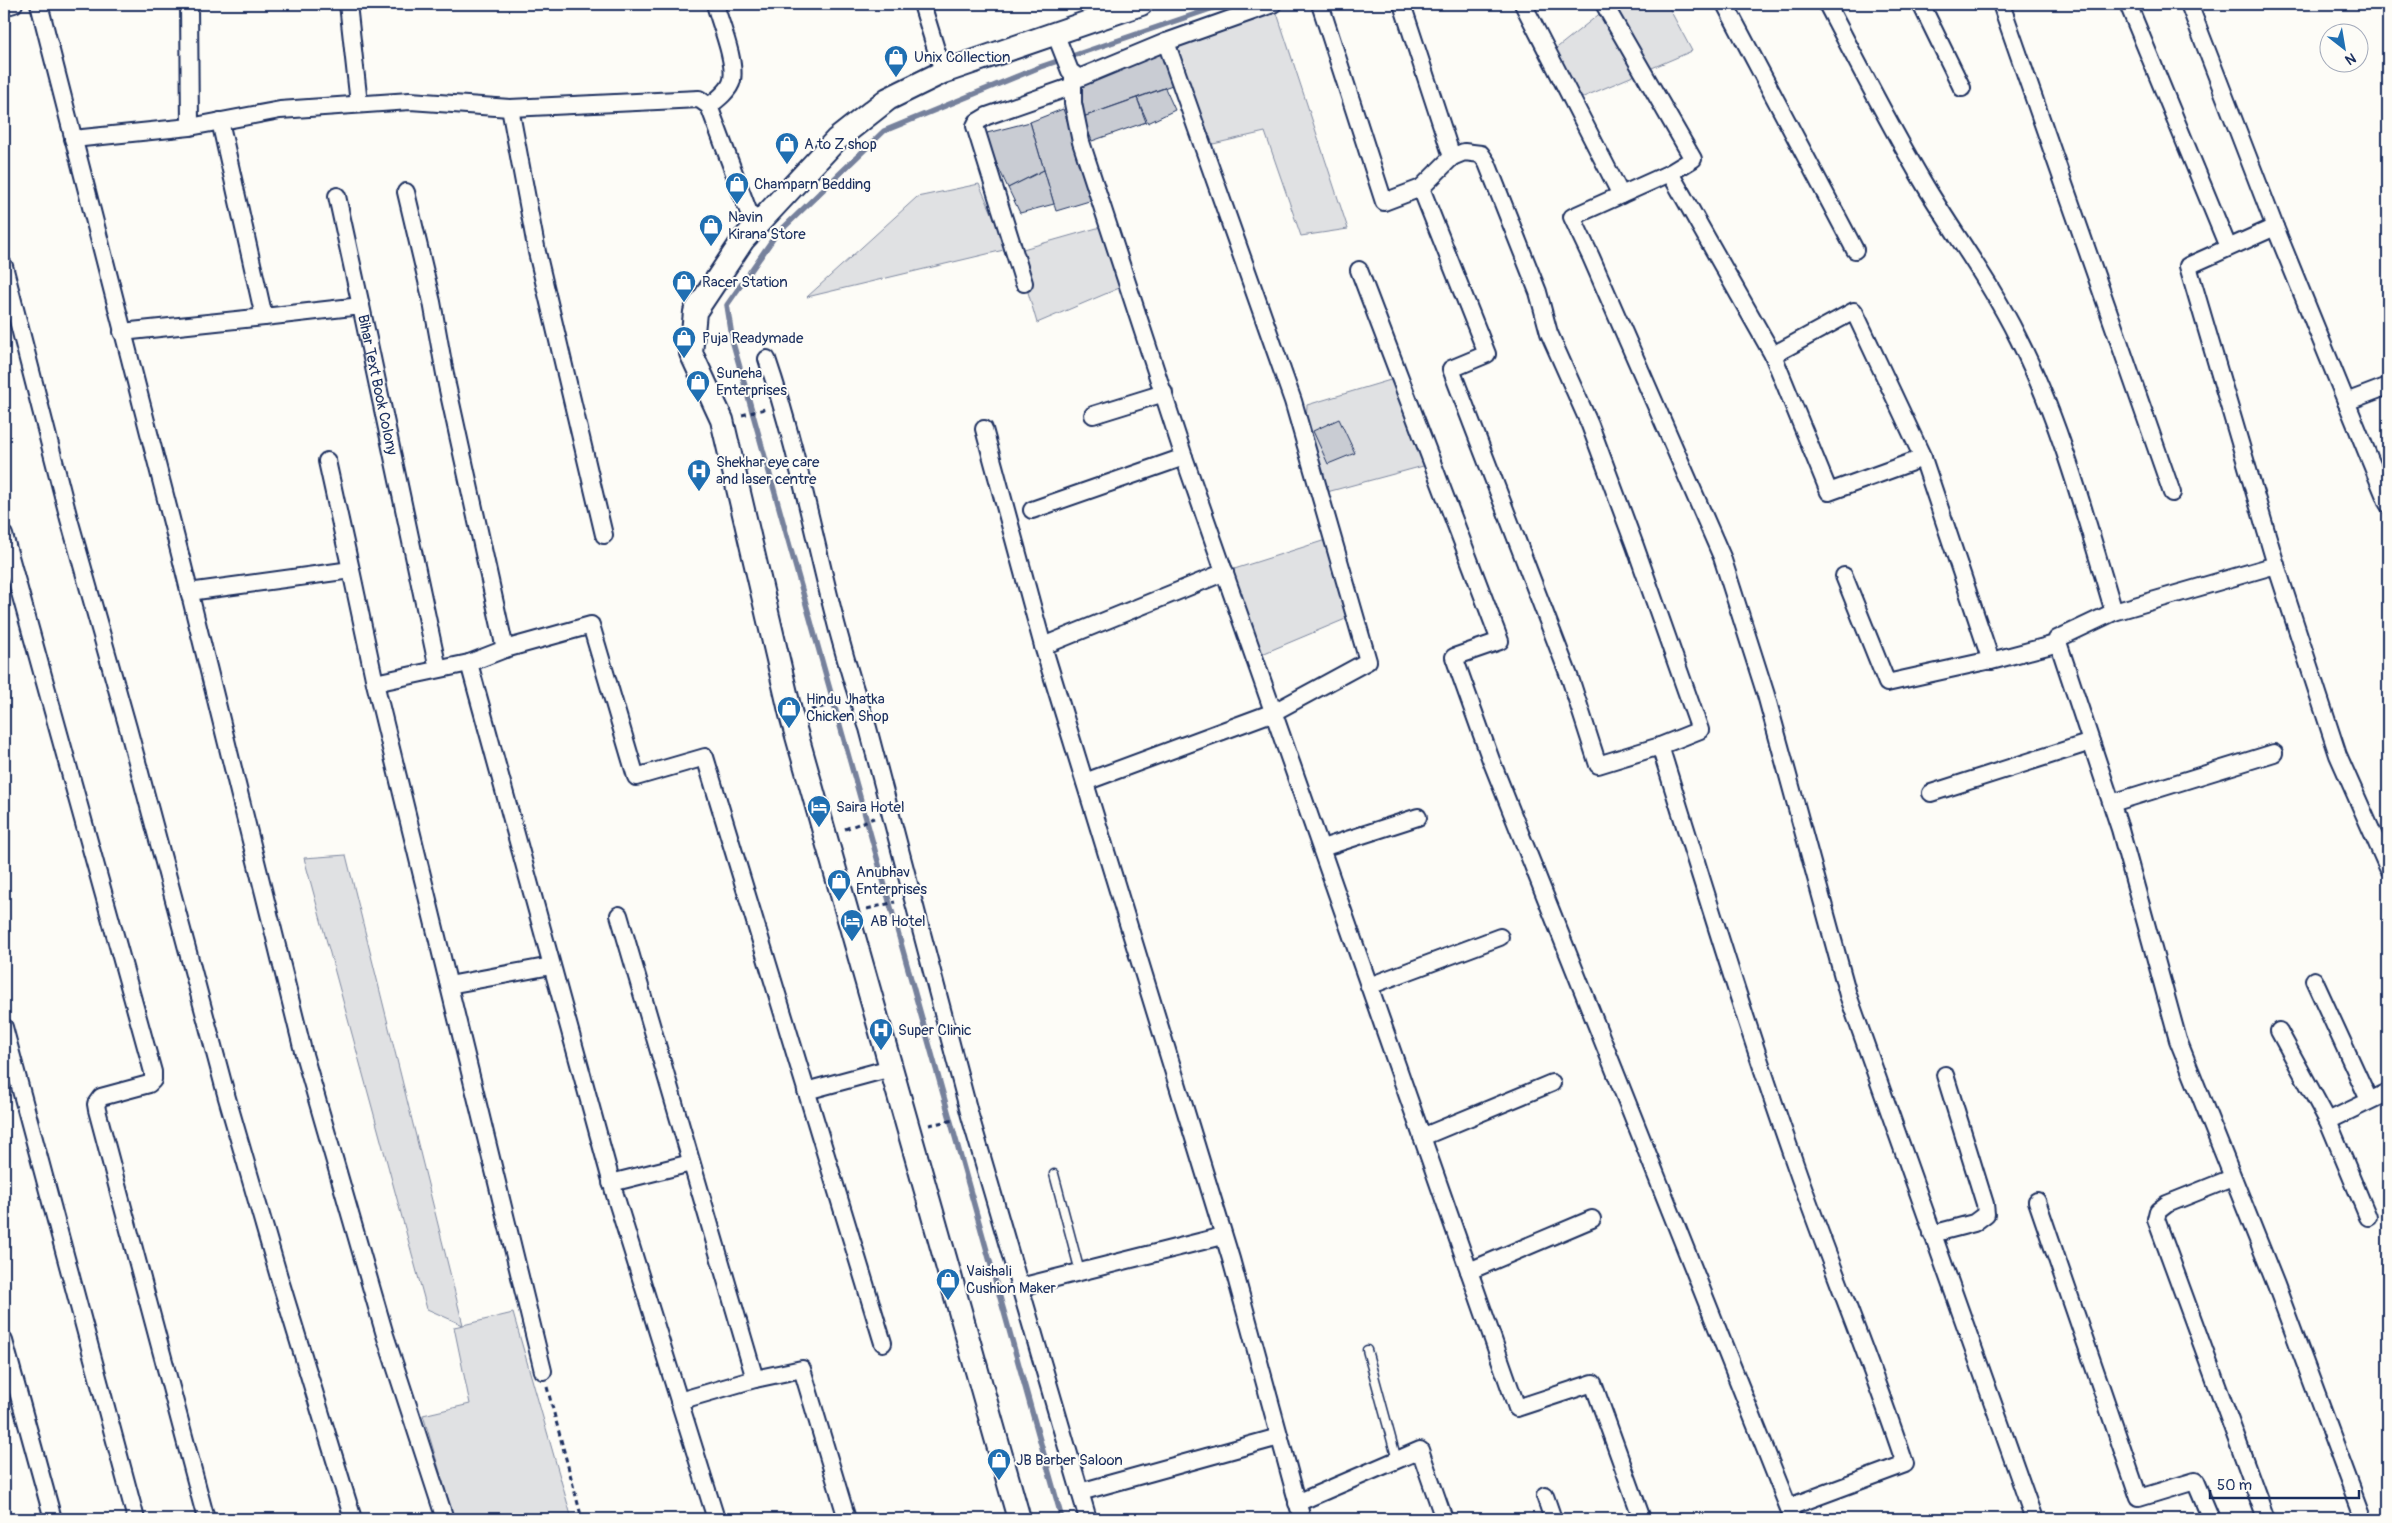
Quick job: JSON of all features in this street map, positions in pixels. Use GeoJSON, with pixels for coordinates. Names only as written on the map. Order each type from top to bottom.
{"type":"FeatureCollection","features":[{"type":"Feature","properties":{"kind":"street"},"geometry":{"type":"LineString","coordinates":[[4,7],[14,4]]}},
{"type":"Feature","properties":{"kind":"street"},"geometry":{"type":"LineString","coordinates":[[39,4],[189,592],[303,1051],[385,1335],[445,1519]]}},
{"type":"Feature","properties":{"kind":"street"},"geometry":{"type":"LineString","coordinates":[[189,4],[190,127]]}},
{"type":"Feature","properties":{"kind":"street"},"geometry":{"type":"LineString","coordinates":[[348,4],[359,104]]}},
{"type":"Feature","properties":{"kind":"street"},"geometry":{"type":"LineString","coordinates":[[709,106],[725,92],[732,80],[731,61],[715,4]]}},
{"type":"Feature","properties":{"kind":"street"},"geometry":{"type":"LineString","coordinates":[[922,4],[943,72]]}},
{"type":"Feature","properties":{"kind":"street"},"geometry":{"type":"LineString","coordinates":[[1019,1519],[791,715],[722,420],[692,353],[695,312],[743,240],[836,140],[888,99],[943,72],[1058,42],[1113,8],[1141,4]]}},
{"type":"Feature","properties":{"kind":"street"},"geometry":{"type":"LineString","coordinates":[[1024,283],[975,132],[977,122],[1072,77],[1079,78],[1085,76],[1166,42],[1273,4]]}},
{"type":"Feature","properties":{"kind":"street"},"geometry":{"type":"LineString","coordinates":[[1320,4],[1384,202],[1421,188],[1452,156],[1464,152],[1481,154],[1487,162],[1538,292],[1549,333],[1590,425],[1700,730],[1660,746],[1598,765],[1571,681],[1451,370],[1487,354],[1421,188]]}},
{"type":"Feature","properties":{"kind":"street"},"geometry":{"type":"LineString","coordinates":[[1402,4],[1452,156]]}},
{"type":"Feature","properties":{"kind":"street"},"geometry":{"type":"LineString","coordinates":[[1523,4],[1621,195]]}},
{"type":"Feature","properties":{"kind":"street"},"geometry":{"type":"LineString","coordinates":[[1604,4],[1693,159],[1670,173],[1572,217],[1722,557],[1766,695],[1848,996],[2034,1519]]}},
{"type":"Feature","properties":{"kind":"street"},"geometry":{"type":"LineString","coordinates":[[1725,4],[1855,250]]}},
{"type":"Feature","properties":{"kind":"street"},"geometry":{"type":"LineString","coordinates":[[1827,4],[1891,127],[1926,187],[1993,289],[2019,339],[2056,422],[2114,612]]}},
{"type":"Feature","properties":{"kind":"street"},"geometry":{"type":"LineString","coordinates":[[1921,4],[1962,88]]}},
{"type":"Feature","properties":{"kind":"street"},"geometry":{"type":"LineString","coordinates":[[2001,4],[2172,493]]}},
{"type":"Feature","properties":{"kind":"street"},"geometry":{"type":"LineString","coordinates":[[2128,4],[2228,247]]}},
{"type":"Feature","properties":{"kind":"street"},"geometry":{"type":"LineString","coordinates":[[2189,4],[2275,227],[2388,504]]}},
{"type":"Feature","properties":{"kind":"street"},"geometry":{"type":"LineString","coordinates":[[1058,42],[1072,77],[1073,102],[1081,142],[1184,457],[1517,1408],[1593,1383],[1642,1519]]}},
{"type":"Feature","properties":{"kind":"street"},"geometry":{"type":"LineString","coordinates":[[1085,782],[1274,712],[1368,661],[1293,401],[1166,42]]}},
{"type":"Feature","properties":{"kind":"street"},"geometry":{"type":"LineString","coordinates":[[73,139],[190,127],[280,110],[359,104],[410,101],[510,108],[699,99],[709,106],[755,228]]}},
{"type":"Feature","properties":{"kind":"street"},"geometry":{"type":"LineString","coordinates":[[510,108],[537,252],[604,535]]}},
{"type":"Feature","properties":{"kind":"street"},"geometry":{"type":"LineString","coordinates":[[220,121],[264,317]]}},
{"type":"Feature","properties":{"kind":"street"},"geometry":{"type":"LineString","coordinates":[[1670,173],[1773,355],[1829,492],[1923,458]]}},
{"type":"Feature","properties":{"kind":"street"},"geometry":{"type":"LineString","coordinates":[[406,192],[432,302],[447,385],[505,649]]}},
{"type":"Feature","properties":{"kind":"street"},"geometry":{"type":"LineString","coordinates":[[337,196],[362,306]]}},
{"type":"Feature","properties":{"kind":"street"},"geometry":{"type":"LineString","coordinates":[[2275,227],[2188,266],[2276,565],[2338,755],[2388,868]]}},
{"type":"Feature","properties":{"kind":"street"},"geometry":{"type":"LineString","coordinates":[[4,266],[69,519],[128,728],[227,1098],[279,1277],[353,1519]]}},
{"type":"Feature","properties":{"kind":"street"},"geometry":{"type":"LineString","coordinates":[[1359,270],[1500,641],[1454,657],[1491,760],[1791,1513],[1905,1464],[1886,1407],[1796,1167],[1709,905],[1660,746]]}},
{"type":"Feature","properties":{"kind":"street","name":"Bihar Text Book Colony"},"geometry":{"type":"LineString","coordinates":[[122,332],[362,306],[438,669]]}},
{"type":"Feature","properties":{"kind":"street"},"geometry":{"type":"LineString","coordinates":[[1773,355],[1854,311],[1923,458],[1991,660]]}},
{"type":"Feature","properties":{"kind":"street"},"geometry":{"type":"LineString","coordinates":[[767,358],[782,405],[819,561],[857,698],[868,728],[970,1116],[1088,1519]]}},
{"type":"Feature","properties":{"kind":"street"},"geometry":{"type":"LineString","coordinates":[[2346,402],[2388,386]]}},
{"type":"Feature","properties":{"kind":"street"},"geometry":{"type":"LineString","coordinates":[[1093,415],[1164,393]]}},
{"type":"Feature","properties":{"kind":"street"},"geometry":{"type":"LineString","coordinates":[[984,429],[1043,646],[1223,1236],[1302,1519]]}},
{"type":"Feature","properties":{"kind":"street"},"geometry":{"type":"LineString","coordinates":[[1032,510],[1184,457]]}},
{"type":"Feature","properties":{"kind":"street"},"geometry":{"type":"LineString","coordinates":[[327,461],[376,683],[543,1370]]}},
{"type":"Feature","properties":{"kind":"street"},"geometry":{"type":"LineString","coordinates":[[4,535],[153,1072],[153,1080],[149,1084],[101,1097],[98,1100],[97,1110],[206,1519]]}},
{"type":"Feature","properties":{"kind":"street"},"geometry":{"type":"LineString","coordinates":[[2276,565],[2114,612],[2057,639],[2112,802],[2178,1040],[2276,1285],[2364,1519]]}},
{"type":"Feature","properties":{"kind":"street"},"geometry":{"type":"LineString","coordinates":[[189,592],[351,570]]}},
{"type":"Feature","properties":{"kind":"street"},"geometry":{"type":"LineString","coordinates":[[1043,646],[1225,572]]}},
{"type":"Feature","properties":{"kind":"street"},"geometry":{"type":"LineString","coordinates":[[1844,576],[1887,683],[2059,643]]}},
{"type":"Feature","properties":{"kind":"street"},"geometry":{"type":"LineString","coordinates":[[376,683],[469,663],[505,649],[591,625],[636,776],[705,757],[884,1342]]}},
{"type":"Feature","properties":{"kind":"street"},"geometry":{"type":"LineString","coordinates":[[469,663],[611,1183],[716,1519]]}},
{"type":"Feature","properties":{"kind":"street"},"geometry":{"type":"LineString","coordinates":[[1931,792],[2091,742]]}},
{"type":"Feature","properties":{"kind":"street"},"geometry":{"type":"LineString","coordinates":[[2112,802],[2274,753]]}},
{"type":"Feature","properties":{"kind":"street"},"geometry":{"type":"LineString","coordinates":[[1322,848],[1418,817]]}},
{"type":"Feature","properties":{"kind":"street"},"geometry":{"type":"LineString","coordinates":[[620,915],[755,1379]]}},
{"type":"Feature","properties":{"kind":"street"},"geometry":{"type":"LineString","coordinates":[[1369,986],[1500,937]]}},
{"type":"Feature","properties":{"kind":"street"},"geometry":{"type":"LineString","coordinates":[[449,985],[552,966]]}},
{"type":"Feature","properties":{"kind":"street"},"geometry":{"type":"LineString","coordinates":[[2314,980],[2369,1100]]}},
{"type":"Feature","properties":{"kind":"street"},"geometry":{"type":"LineString","coordinates":[[4,1027],[136,1519]]}},
{"type":"Feature","properties":{"kind":"street"},"geometry":{"type":"LineString","coordinates":[[2279,1031],[2328,1121],[2368,1217]]}},
{"type":"Feature","properties":{"kind":"street"},"geometry":{"type":"LineString","coordinates":[[806,1091],[891,1068]]}},
{"type":"Feature","properties":{"kind":"street"},"geometry":{"type":"LineString","coordinates":[[1932,1234],[1974,1223],[1986,1214],[1985,1204],[1945,1075]]}},
{"type":"Feature","properties":{"kind":"street"},"geometry":{"type":"LineString","coordinates":[[1422,1136],[1552,1083]]}},
{"type":"Feature","properties":{"kind":"street"},"geometry":{"type":"LineString","coordinates":[[2328,1121],[2388,1092]]}},
{"type":"Feature","properties":{"kind":"street"},"geometry":{"type":"LineString","coordinates":[[611,1183],[691,1163]]}},
{"type":"Feature","properties":{"kind":"street"},"geometry":{"type":"LineString","coordinates":[[2232,1178],[2167,1204],[2158,1211],[2156,1219],[2266,1519]]}},
{"type":"Feature","properties":{"kind":"street"},"geometry":{"type":"LineString","coordinates":[[2037,1201],[2139,1498],[2195,1481],[2211,1519]]}},
{"type":"Feature","properties":{"kind":"street"},"geometry":{"type":"LineString","coordinates":[[1469,1271],[1592,1219]]}},
{"type":"Feature","properties":{"kind":"street"},"geometry":{"type":"LineString","coordinates":[[1020,1287],[1223,1236]]}},
{"type":"Feature","properties":{"kind":"street"},"geometry":{"type":"LineString","coordinates":[[4,1341],[53,1519]]}},
{"type":"Feature","properties":{"kind":"street"},"geometry":{"type":"LineString","coordinates":[[679,1401],[755,1379],[802,1368],[847,1519]]}},
{"type":"Feature","properties":{"kind":"street"},"geometry":{"type":"LineString","coordinates":[[1080,1492],[1279,1438]]}},
{"type":"Feature","properties":{"kind":"street"},"geometry":{"type":"LineString","coordinates":[[1297,1503],[1420,1450],[1444,1519]]}},
{"type":"Feature","properties":{"kind":"street"},"geometry":{"type":"LineString","coordinates":[[1545,1496],[1553,1519]]}},
{"type":"Feature","properties":{"kind":"lane"},"geometry":{"type":"LineString","coordinates":[[1054,1174],[1080,1272]]}},
{"type":"Feature","properties":{"kind":"lane"},"geometry":{"type":"LineString","coordinates":[[1367,1350],[1398,1460]]}},
{"type":"Feature","properties":{"kind":"path"},"geometry":{"type":"LineString","coordinates":[[739,416],[767,409]]}},
{"type":"Feature","properties":{"kind":"path"},"geometry":{"type":"LineString","coordinates":[[814,709],[838,702]]}},
{"type":"Feature","properties":{"kind":"path"},"geometry":{"type":"LineString","coordinates":[[853,826],[872,819]]}},
{"type":"Feature","properties":{"kind":"path"},"geometry":{"type":"LineString","coordinates":[[873,907],[898,901]]}},
{"type":"Feature","properties":{"kind":"path"},"geometry":{"type":"LineString","coordinates":[[931,1125],[955,1120]]}},
{"type":"Feature","properties":{"kind":"path"},"geometry":{"type":"LineString","coordinates":[[543,1370],[582,1519]]}},
{"type":"Feature","properties":{"kind":"shaded area"},"geometry":{"type":"Polygon","coordinates":[[[1274,4],[1348,229],[1301,236],[1265,132],[1213,144],[1173,48],[1274,4]]]}},
{"type":"Feature","properties":{"kind":"shaded area"},"geometry":{"type":"Polygon","coordinates":[[[1612,4],[1667,4],[1692,51],[1574,101],[1549,54],[1612,4]]]}},
{"type":"Feature","properties":{"kind":"shaded area"},"geometry":{"type":"Polygon","coordinates":[[[979,184],[1008,249],[807,297],[917,197],[979,184]]]}},
{"type":"Feature","properties":{"kind":"shaded area"},"geometry":{"type":"Polygon","coordinates":[[[1104,226],[1124,286],[1037,323],[1016,251],[1104,226]]]}},
{"type":"Feature","properties":{"kind":"shaded area"},"geometry":{"type":"Polygon","coordinates":[[[1397,378],[1427,465],[1327,492],[1305,436],[1307,405],[1397,378]]]}},
{"type":"Feature","properties":{"kind":"shaded area"},"geometry":{"type":"Polygon","coordinates":[[[1332,538],[1355,615],[1255,657],[1225,572],[1332,538]]]}},
{"type":"Feature","properties":{"kind":"shaded area"},"geometry":{"type":"Polygon","coordinates":[[[346,855],[463,1325],[427,1309],[304,858],[346,855]]]}},
{"type":"Feature","properties":{"kind":"shaded area"},"geometry":{"type":"Polygon","coordinates":[[[513,1313],[572,1519],[454,1519],[423,1415],[470,1404],[454,1327],[513,1313]]]}},
{"type":"Feature","properties":{"kind":"building"},"geometry":{"type":"Polygon","coordinates":[[[1164,53],[1175,84],[1083,117],[1074,85],[1164,53]]]}},
{"type":"Feature","properties":{"kind":"building"},"geometry":{"type":"Polygon","coordinates":[[[1165,88],[1175,110],[1148,123],[1137,98],[1165,88]]]}},
{"type":"Feature","properties":{"kind":"building"},"geometry":{"type":"Polygon","coordinates":[[[1137,98],[1146,122],[1092,141],[1083,117],[1137,98]]]}},
{"type":"Feature","properties":{"kind":"building"},"geometry":{"type":"Polygon","coordinates":[[[1063,109],[1096,199],[1056,211],[1030,122],[1063,109]]]}},
{"type":"Feature","properties":{"kind":"building"},"geometry":{"type":"Polygon","coordinates":[[[1030,122],[1044,170],[1008,188],[983,134],[1030,122]]]}},
{"type":"Feature","properties":{"kind":"building"},"geometry":{"type":"Polygon","coordinates":[[[1044,170],[1054,204],[1020,213],[1008,188],[1044,170]]]}},
{"type":"Feature","properties":{"kind":"building"},"geometry":{"type":"Polygon","coordinates":[[[1339,419],[1355,453],[1328,464],[1313,431],[1339,419]]]}},
{"type":"Feature","properties":{"kind":"waterway"},"geometry":{"type":"LineString","coordinates":[[1062,1519],[733,343],[727,305],[775,236],[884,131],[1040,67],[1225,4]]}},
{"type":"Feature","properties":{"kind":"place","name":"Unix Collection"},"geometry":{"type":"Point","coordinates":[896,78]}},
{"type":"Feature","properties":{"kind":"place","name":"A to Z shop"},"geometry":{"type":"Point","coordinates":[787,165]}},
{"type":"Feature","properties":{"kind":"place","name":"Champarn Bedding"},"geometry":{"type":"Point","coordinates":[737,205]}},
{"type":"Feature","properties":{"kind":"place","name":"Navin Kirana Store"},"geometry":{"type":"Point","coordinates":[711,247]}},
{"type":"Feature","properties":{"kind":"place","name":"Racer Station"},"geometry":{"type":"Point","coordinates":[684,303]}},
{"type":"Feature","properties":{"kind":"place","name":"Puja Readymade"},"geometry":{"type":"Point","coordinates":[684,359]}},
{"type":"Feature","properties":{"kind":"place","name":"Suneha Enterprises"},"geometry":{"type":"Point","coordinates":[698,403]}},
{"type":"Feature","properties":{"kind":"place","name":"Shekhar eye care and laser centre"},"geometry":{"type":"Point","coordinates":[699,492]}},
{"type":"Feature","properties":{"kind":"place","name":"Hindu Jhatka Chicken Shop"},"geometry":{"type":"Point","coordinates":[789,729]}},
{"type":"Feature","properties":{"kind":"place","name":"Saira Hotel"},"geometry":{"type":"Point","coordinates":[819,828]}},
{"type":"Feature","properties":{"kind":"place","name":"Anubhav Enterprises"},"geometry":{"type":"Point","coordinates":[839,902]}},
{"type":"Feature","properties":{"kind":"place","name":"AB Hotel"},"geometry":{"type":"Point","coordinates":[852,942]}},
{"type":"Feature","properties":{"kind":"place","name":"Super Clinic"},"geometry":{"type":"Point","coordinates":[881,1051]}},
{"type":"Feature","properties":{"kind":"place","name":"Vaishali Cushion Maker"},"geometry":{"type":"Point","coordinates":[948,1301]}},
{"type":"Feature","properties":{"kind":"place","name":"JB Barber Saloon"},"geometry":{"type":"Point","coordinates":[999,1481]}}]}
